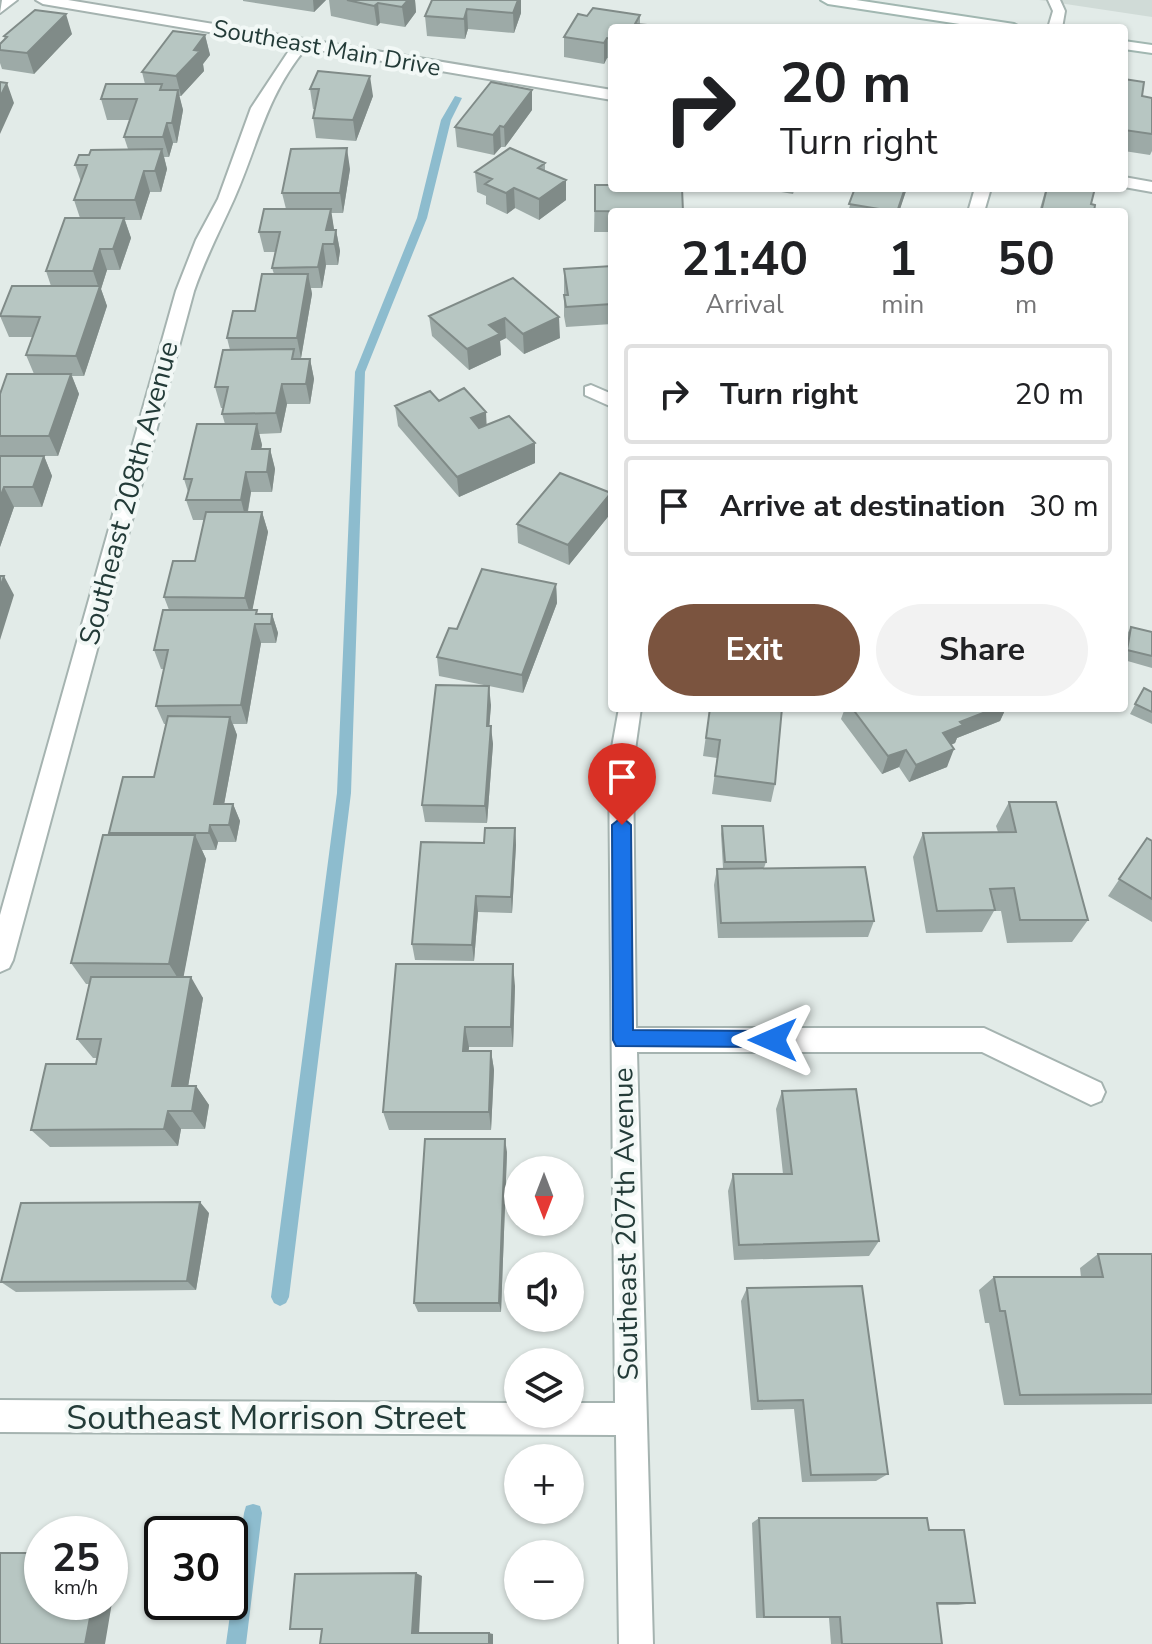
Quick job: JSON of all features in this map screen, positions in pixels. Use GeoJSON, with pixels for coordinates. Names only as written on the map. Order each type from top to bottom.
{"type":"FeatureCollection","features":[{"type":"Feature","properties":{"kind":"street"},"geometry":{"type":"LineString","coordinates":[[0,9],[10,0]]}},
{"type":"Feature","properties":{"kind":"street","name":"Southeast Main Drive"},"geometry":{"type":"LineString","coordinates":[[43,0],[608,94]]}},
{"type":"Feature","properties":{"kind":"street"},"geometry":{"type":"LineString","coordinates":[[828,0],[987,24]]}},
{"type":"Feature","properties":{"kind":"street","name":"Southeast 208th Avenue"},"geometry":{"type":"LineString","coordinates":[[0,960],[185,291],[204,240],[226,199],[259,108],[284,65],[302,44]]}},
{"type":"Feature","properties":{"kind":"street"},"geometry":{"type":"LineString","coordinates":[[1128,46],[1152,49]]}},
{"type":"Feature","properties":{"kind":"street"},"geometry":{"type":"LineString","coordinates":[[1128,183],[1152,187]]}},
{"type":"Feature","properties":{"kind":"street","name":"Southeast 207th Avenue"},"geometry":{"type":"LineString","coordinates":[[629,712],[621,764],[629,1419],[636,1644]]}},
{"type":"Feature","properties":{"kind":"street"},"geometry":{"type":"LineString","coordinates":[[623,1040],[984,1040],[1091,1092]]}},
{"type":"Feature","properties":{"kind":"street","name":"Southeast Morrison Street"},"geometry":{"type":"LineString","coordinates":[[0,1416],[629,1419]]}},
{"type":"Feature","properties":{"kind":"lane"},"geometry":{"type":"LineString","coordinates":[[1054,0],[1059,11],[1056,24]]}},
{"type":"Feature","properties":{"kind":"lane"},"geometry":{"type":"LineString","coordinates":[[591,391],[608,399]]}},
{"type":"Feature","properties":{"kind":"shaded area"},"geometry":{"type":"Polygon","coordinates":[[[1039,0],[1152,0],[1152,17],[1039,0]]]}},
{"type":"Feature","properties":{"kind":"building"},"geometry":{"type":"Polygon","coordinates":[[[347,0],[408,0],[402,7],[378,3],[374,6],[347,0]]]}},
{"type":"Feature","properties":{"kind":"building"},"geometry":{"type":"Polygon","coordinates":[[[432,0],[518,0],[513,13],[467,9],[464,19],[425,16],[432,0]]]}},
{"type":"Feature","properties":{"kind":"building"},"geometry":{"type":"Polygon","coordinates":[[[593,8],[640,15],[635,24],[608,24],[608,38],[604,43],[564,37],[578,14],[587,16],[593,8]]]}},
{"type":"Feature","properties":{"kind":"building"},"geometry":{"type":"Polygon","coordinates":[[[35,10],[66,14],[27,53],[0,50],[0,44],[7,37],[4,36],[35,10]]]}},
{"type":"Feature","properties":{"kind":"building"},"geometry":{"type":"Polygon","coordinates":[[[173,31],[205,35],[194,50],[200,51],[176,76],[142,72],[173,31]]]}},
{"type":"Feature","properties":{"kind":"building"},"geometry":{"type":"Polygon","coordinates":[[[318,71],[370,76],[353,120],[313,118],[319,89],[310,89],[318,71]]]}},
{"type":"Feature","properties":{"kind":"building"},"geometry":{"type":"Polygon","coordinates":[[[1128,80],[1144,82],[1142,96],[1152,98],[1152,134],[1128,131],[1128,80]]]}},
{"type":"Feature","properties":{"kind":"building"},"geometry":{"type":"Polygon","coordinates":[[[0,82],[7,83],[0,97],[0,82]]]}},
{"type":"Feature","properties":{"kind":"building"},"geometry":{"type":"Polygon","coordinates":[[[491,82],[532,90],[504,127],[500,126],[493,135],[455,127],[491,82]]]}},
{"type":"Feature","properties":{"kind":"building"},"geometry":{"type":"Polygon","coordinates":[[[106,84],[162,84],[160,90],[178,90],[172,123],[167,123],[163,137],[124,137],[137,99],[101,99],[106,84]]]}},
{"type":"Feature","properties":{"kind":"building"},"geometry":{"type":"Polygon","coordinates":[[[347,148],[340,193],[282,193],[291,149],[347,148]]]}},
{"type":"Feature","properties":{"kind":"building"},"geometry":{"type":"Polygon","coordinates":[[[510,148],[545,163],[538,168],[566,180],[539,199],[514,188],[506,193],[485,184],[492,179],[475,172],[510,148]]]}},
{"type":"Feature","properties":{"kind":"building"},"geometry":{"type":"Polygon","coordinates":[[[162,149],[155,171],[144,171],[135,200],[74,200],[87,165],[75,165],[79,155],[89,155],[91,150],[162,149]]]}},
{"type":"Feature","properties":{"kind":"building"},"geometry":{"type":"Polygon","coordinates":[[[595,185],[608,185],[608,192],[682,192],[683,208],[608,208],[608,211],[595,211],[595,185]]]}},
{"type":"Feature","properties":{"kind":"building"},"geometry":{"type":"Polygon","coordinates":[[[854,192],[904,192],[898,208],[849,204],[854,192]]]}},
{"type":"Feature","properties":{"kind":"building"},"geometry":{"type":"Polygon","coordinates":[[[1046,192],[1094,192],[1091,204],[1095,208],[1042,208],[1046,192]]]}},
{"type":"Feature","properties":{"kind":"building"},"geometry":{"type":"Polygon","coordinates":[[[264,209],[331,209],[326,230],[336,230],[334,244],[323,244],[318,267],[272,268],[280,232],[259,232],[264,209]]]}},
{"type":"Feature","properties":{"kind":"building"},"geometry":{"type":"Polygon","coordinates":[[[65,218],[124,218],[113,249],[100,249],[93,271],[46,271],[65,218]]]}},
{"type":"Feature","properties":{"kind":"building"},"geometry":{"type":"Polygon","coordinates":[[[608,266],[608,304],[566,307],[564,295],[568,295],[564,269],[608,266]]]}},
{"type":"Feature","properties":{"kind":"building"},"geometry":{"type":"Polygon","coordinates":[[[262,274],[308,274],[297,338],[227,338],[233,311],[255,311],[262,274]]]}},
{"type":"Feature","properties":{"kind":"building"},"geometry":{"type":"Polygon","coordinates":[[[513,278],[559,317],[523,334],[505,318],[489,325],[500,334],[467,349],[429,316],[513,278]]]}},
{"type":"Feature","properties":{"kind":"building"},"geometry":{"type":"Polygon","coordinates":[[[12,286],[100,286],[76,356],[26,355],[40,317],[0,316],[12,286]]]}},
{"type":"Feature","properties":{"kind":"building"},"geometry":{"type":"Polygon","coordinates":[[[294,349],[292,359],[310,359],[306,384],[282,384],[276,413],[222,414],[228,387],[215,387],[223,350],[294,349]]]}},
{"type":"Feature","properties":{"kind":"building"},"geometry":{"type":"Polygon","coordinates":[[[7,374],[71,374],[49,436],[0,436],[0,394],[7,374]]]}},
{"type":"Feature","properties":{"kind":"building"},"geometry":{"type":"Polygon","coordinates":[[[464,388],[486,412],[471,418],[479,428],[509,416],[535,443],[457,477],[395,406],[430,391],[439,401],[464,388]]]}},
{"type":"Feature","properties":{"kind":"building"},"geometry":{"type":"Polygon","coordinates":[[[197,424],[257,424],[252,449],[270,449],[267,472],[246,472],[241,500],[186,500],[192,479],[184,479],[197,424]]]}},
{"type":"Feature","properties":{"kind":"building"},"geometry":{"type":"Polygon","coordinates":[[[0,456],[44,456],[33,487],[4,487],[0,498],[0,456]]]}},
{"type":"Feature","properties":{"kind":"building"},"geometry":{"type":"Polygon","coordinates":[[[560,473],[608,492],[608,497],[568,545],[517,524],[560,473]]]}},
{"type":"Feature","properties":{"kind":"building"},"geometry":{"type":"Polygon","coordinates":[[[206,512],[262,512],[245,598],[164,597],[173,561],[195,561],[206,512]]]}},
{"type":"Feature","properties":{"kind":"building"},"geometry":{"type":"Polygon","coordinates":[[[482,569],[556,584],[522,675],[437,657],[449,628],[457,629],[482,569]]]}},
{"type":"Feature","properties":{"kind":"building"},"geometry":{"type":"Polygon","coordinates":[[[163,610],[257,610],[256,614],[272,614],[271,624],[255,624],[241,705],[156,706],[168,650],[154,650],[163,610]]]}},
{"type":"Feature","properties":{"kind":"building"},"geometry":{"type":"Polygon","coordinates":[[[1131,627],[1152,632],[1152,656],[1128,650],[1131,627]]]}},
{"type":"Feature","properties":{"kind":"building"},"geometry":{"type":"Polygon","coordinates":[[[436,685],[489,686],[487,726],[491,726],[485,806],[422,805],[436,685]]]}},
{"type":"Feature","properties":{"kind":"building"},"geometry":{"type":"Polygon","coordinates":[[[1144,688],[1152,692],[1152,712],[1135,704],[1144,688]]]}},
{"type":"Feature","properties":{"kind":"building"},"geometry":{"type":"Polygon","coordinates":[[[709,712],[782,712],[775,784],[715,776],[720,740],[706,738],[709,712]]]}},
{"type":"Feature","properties":{"kind":"building"},"geometry":{"type":"Polygon","coordinates":[[[855,712],[986,712],[943,733],[954,749],[916,765],[906,750],[888,756],[855,712]]]}},
{"type":"Feature","properties":{"kind":"building"},"geometry":{"type":"Polygon","coordinates":[[[168,716],[230,717],[214,804],[233,804],[229,825],[210,825],[209,833],[109,833],[123,777],[154,777],[168,716]]]}},
{"type":"Feature","properties":{"kind":"building"},"geometry":{"type":"Polygon","coordinates":[[[1009,802],[1056,802],[1088,920],[1020,920],[1014,888],[990,889],[995,910],[937,911],[923,833],[1016,832],[1009,802]]]}},
{"type":"Feature","properties":{"kind":"building"},"geometry":{"type":"Polygon","coordinates":[[[722,826],[763,826],[766,862],[725,862],[722,826]]]}},
{"type":"Feature","properties":{"kind":"building"},"geometry":{"type":"Polygon","coordinates":[[[485,828],[515,828],[511,897],[476,896],[472,945],[412,944],[421,842],[484,843],[485,828]]]}},
{"type":"Feature","properties":{"kind":"building"},"geometry":{"type":"Polygon","coordinates":[[[103,835],[195,835],[169,964],[71,963],[103,835]]]}},
{"type":"Feature","properties":{"kind":"building"},"geometry":{"type":"Polygon","coordinates":[[[1147,838],[1152,841],[1152,899],[1119,879],[1147,838]]]}},
{"type":"Feature","properties":{"kind":"building"},"geometry":{"type":"Polygon","coordinates":[[[865,867],[874,921],[721,923],[717,869],[865,867]]]}},
{"type":"Feature","properties":{"kind":"building"},"geometry":{"type":"Polygon","coordinates":[[[396,964],[513,964],[511,1027],[465,1027],[463,1051],[491,1051],[489,1112],[383,1112],[396,964]]]}},
{"type":"Feature","properties":{"kind":"building"},"geometry":{"type":"Polygon","coordinates":[[[91,977],[191,977],[172,1086],[196,1086],[192,1111],[168,1111],[164,1129],[31,1130],[46,1064],[96,1064],[101,1039],[77,1039],[91,977]]]}},
{"type":"Feature","properties":{"kind":"building"},"geometry":{"type":"Polygon","coordinates":[[[856,1089],[879,1241],[739,1245],[733,1174],[792,1174],[782,1091],[856,1089]]]}},
{"type":"Feature","properties":{"kind":"building"},"geometry":{"type":"Polygon","coordinates":[[[425,1139],[505,1139],[499,1303],[414,1303],[425,1139]]]}},
{"type":"Feature","properties":{"kind":"building"},"geometry":{"type":"Polygon","coordinates":[[[200,1202],[187,1281],[1,1282],[21,1203],[200,1202]]]}},
{"type":"Feature","properties":{"kind":"building"},"geometry":{"type":"Polygon","coordinates":[[[1098,1254],[1152,1254],[1152,1394],[1020,1395],[1005,1311],[1000,1311],[994,1277],[1103,1277],[1098,1254]]]}},
{"type":"Feature","properties":{"kind":"building"},"geometry":{"type":"Polygon","coordinates":[[[862,1286],[888,1474],[811,1475],[803,1400],[758,1401],[747,1288],[862,1286]]]}},
{"type":"Feature","properties":{"kind":"building"},"geometry":{"type":"Polygon","coordinates":[[[759,1518],[927,1518],[929,1530],[964,1530],[975,1603],[937,1603],[942,1644],[842,1644],[840,1617],[764,1617],[759,1518]]]}},
{"type":"Feature","properties":{"kind":"building"},"geometry":{"type":"Polygon","coordinates":[[[0,1553],[24,1553],[24,1620],[90,1620],[85,1644],[0,1644],[0,1553]]]}},
{"type":"Feature","properties":{"kind":"building"},"geometry":{"type":"Polygon","coordinates":[[[416,1573],[412,1633],[489,1633],[489,1644],[320,1644],[322,1629],[290,1629],[295,1574],[416,1573]]]}},
{"type":"Feature","properties":{"kind":"waterway"},"geometry":{"type":"LineString","coordinates":[[280,1297],[344,793],[360,372],[422,218],[446,120],[458,98]]}},
{"type":"Feature","properties":{"kind":"waterway"},"geometry":{"type":"LineString","coordinates":[[236,1644],[253,1513]]}},
{"type":"Feature","properties":{"kind":"route"},"geometry":{"type":"LineString","coordinates":[[622,825],[623,1040],[773,1040]]}}]}
